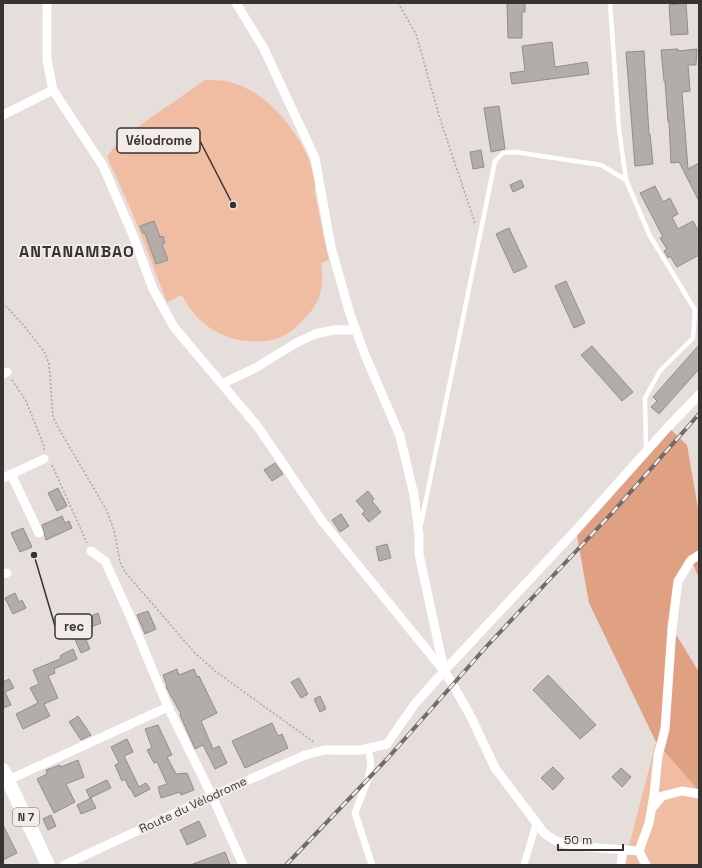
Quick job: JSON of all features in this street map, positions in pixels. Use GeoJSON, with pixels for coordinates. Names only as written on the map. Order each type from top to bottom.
{"type":"FeatureCollection","features":[{"type":"Feature","properties":{"kind":"main road","name":"N 7"},"geometry":{"type":"LineString","coordinates":[[5,778],[48,865]]}},
{"type":"Feature","properties":{"kind":"street"},"geometry":{"type":"LineString","coordinates":[[48,3],[47,60],[53,90],[103,166],[132,233],[153,289],[174,327],[258,427],[322,521],[444,671],[471,717],[495,768],[536,824],[544,833],[556,841],[574,846],[639,851]]}},
{"type":"Feature","properties":{"kind":"street"},"geometry":{"type":"LineString","coordinates":[[236,3],[263,47],[315,158],[331,247],[356,330],[365,355],[400,436],[414,495],[419,534],[419,554],[444,671]]}},
{"type":"Feature","properties":{"kind":"street"},"geometry":{"type":"LineString","coordinates":[[3,116],[53,90]]}},
{"type":"Feature","properties":{"kind":"street"},"geometry":{"type":"LineString","coordinates":[[222,384],[257,367],[296,343],[315,334],[334,330],[356,330]]}},
{"type":"Feature","properties":{"kind":"street","name":"Route du Vélodrome"},"geometry":{"type":"LineString","coordinates":[[64,865],[212,796],[305,755],[324,750],[362,750],[387,744],[414,705],[444,671],[576,530],[646,451],[699,395]]}},
{"type":"Feature","properties":{"kind":"street"},"geometry":{"type":"LineString","coordinates":[[39,533],[7,476],[44,458]]}},
{"type":"Feature","properties":{"kind":"street"},"geometry":{"type":"LineString","coordinates":[[90,551],[105,561],[168,707],[212,796],[243,865]]}},
{"type":"Feature","properties":{"kind":"street"},"geometry":{"type":"LineString","coordinates":[[646,865],[639,851],[649,823],[654,795],[658,756],[665,729],[672,628],[678,582],[691,560],[699,555]]}},
{"type":"Feature","properties":{"kind":"street"},"geometry":{"type":"LineString","coordinates":[[5,778],[168,707]]}},
{"type":"Feature","properties":{"kind":"street"},"geometry":{"type":"LineString","coordinates":[[368,748],[371,763],[368,779],[355,813],[372,865]]}},
{"type":"Feature","properties":{"kind":"street"},"geometry":{"type":"LineString","coordinates":[[651,809],[662,796],[682,791],[699,794]]}},
{"type":"Feature","properties":{"kind":"street"},"geometry":{"type":"LineString","coordinates":[[524,865],[536,824]]}},
{"type":"Feature","properties":{"kind":"street"},"geometry":{"type":"LineString","coordinates":[[621,865],[623,850]]}},
{"type":"Feature","properties":{"kind":"lane"},"geometry":{"type":"LineString","coordinates":[[610,3],[619,129],[626,180],[650,236],[695,310],[693,338],[660,371],[645,398],[646,451]]}},
{"type":"Feature","properties":{"kind":"lane"},"geometry":{"type":"LineString","coordinates":[[419,534],[495,161],[503,153],[514,152],[601,165],[626,180]]}},
{"type":"Feature","properties":{"kind":"path"},"geometry":{"type":"LineString","coordinates":[[398,3],[416,34],[440,119],[480,236]]}},
{"type":"Feature","properties":{"kind":"path"},"geometry":{"type":"LineString","coordinates":[[3,303],[25,327],[45,353],[48,364],[53,417],[106,509],[114,530],[120,562],[124,572],[194,652],[215,671],[324,750]]}},
{"type":"Feature","properties":{"kind":"path"},"geometry":{"type":"LineString","coordinates":[[5,373],[26,401],[44,446],[44,458]]}},
{"type":"Feature","properties":{"kind":"path"},"geometry":{"type":"LineString","coordinates":[[52,465],[90,551]]}},
{"type":"Feature","properties":{"kind":"shaded area"},"geometry":{"type":"Polygon","coordinates":[[[205,80],[226,81],[239,85],[263,98],[273,107],[291,128],[305,151],[317,186],[314,188],[329,260],[321,263],[322,287],[314,307],[305,318],[289,332],[274,340],[249,341],[225,336],[214,331],[196,316],[182,295],[167,302],[132,212],[107,157],[119,140],[205,80]]]}},
{"type":"Feature","properties":{"kind":"shaded area"},"geometry":{"type":"Polygon","coordinates":[[[668,427],[687,445],[699,514],[699,578],[691,560],[678,581],[672,628],[699,672],[699,791],[656,742],[589,603],[576,530],[668,427]]]}},
{"type":"Feature","properties":{"kind":"shaded area"},"geometry":{"type":"Polygon","coordinates":[[[656,742],[699,791],[699,865],[624,865],[656,742]]]}},
{"type":"Feature","properties":{"kind":"building"},"geometry":{"type":"Polygon","coordinates":[[[686,3],[688,34],[671,35],[669,5],[686,3]]]}},
{"type":"Feature","properties":{"kind":"building"},"geometry":{"type":"Polygon","coordinates":[[[507,4],[525,4],[525,12],[522,12],[522,38],[508,38],[507,4]]]}},
{"type":"Feature","properties":{"kind":"building"},"geometry":{"type":"Polygon","coordinates":[[[552,42],[555,67],[587,62],[589,74],[512,84],[510,73],[525,71],[522,46],[552,42]]]}},
{"type":"Feature","properties":{"kind":"building"},"geometry":{"type":"Polygon","coordinates":[[[678,49],[678,51],[697,49],[696,65],[688,65],[690,91],[682,92],[688,169],[699,163],[699,201],[679,162],[671,163],[669,122],[661,50],[678,49]]]}},
{"type":"Feature","properties":{"kind":"building"},"geometry":{"type":"Polygon","coordinates":[[[644,51],[649,134],[653,164],[635,166],[626,52],[644,51]]]}},
{"type":"Feature","properties":{"kind":"building"},"geometry":{"type":"Polygon","coordinates":[[[499,106],[505,149],[491,152],[484,108],[499,106]]]}},
{"type":"Feature","properties":{"kind":"building"},"geometry":{"type":"Polygon","coordinates":[[[481,150],[484,167],[473,169],[470,152],[481,150]]]}},
{"type":"Feature","properties":{"kind":"building"},"geometry":{"type":"Polygon","coordinates":[[[521,180],[524,187],[513,192],[510,185],[521,180]]]}},
{"type":"Feature","properties":{"kind":"building"},"geometry":{"type":"Polygon","coordinates":[[[655,186],[663,202],[670,198],[678,214],[672,217],[678,229],[693,221],[699,232],[699,255],[677,267],[670,256],[668,258],[664,251],[667,249],[660,238],[663,237],[640,193],[655,186]]]}},
{"type":"Feature","properties":{"kind":"building"},"geometry":{"type":"Polygon","coordinates":[[[154,221],[160,237],[163,236],[165,243],[162,244],[168,260],[156,264],[145,233],[143,233],[140,226],[154,221]]]}},
{"type":"Feature","properties":{"kind":"building"},"geometry":{"type":"Polygon","coordinates":[[[509,228],[527,267],[514,273],[496,234],[509,228]]]}},
{"type":"Feature","properties":{"kind":"building"},"geometry":{"type":"Polygon","coordinates":[[[566,281],[585,323],[574,328],[555,286],[566,281]]]}},
{"type":"Feature","properties":{"kind":"building"},"geometry":{"type":"Polygon","coordinates":[[[699,345],[699,369],[659,414],[651,407],[657,401],[653,397],[699,345]]]}},
{"type":"Feature","properties":{"kind":"building"},"geometry":{"type":"Polygon","coordinates":[[[592,346],[633,392],[622,401],[581,355],[592,346]]]}},
{"type":"Feature","properties":{"kind":"building"},"geometry":{"type":"Polygon","coordinates":[[[275,463],[283,474],[272,481],[264,470],[275,463]]]}},
{"type":"Feature","properties":{"kind":"building"},"geometry":{"type":"Polygon","coordinates":[[[58,488],[67,506],[57,511],[48,493],[58,488]]]}},
{"type":"Feature","properties":{"kind":"building"},"geometry":{"type":"Polygon","coordinates":[[[368,491],[374,499],[372,501],[381,512],[369,522],[362,514],[365,511],[356,501],[368,491]]]}},
{"type":"Feature","properties":{"kind":"building"},"geometry":{"type":"Polygon","coordinates":[[[341,514],[349,526],[340,532],[332,520],[341,514]]]}},
{"type":"Feature","properties":{"kind":"building"},"geometry":{"type":"Polygon","coordinates":[[[62,516],[65,523],[69,521],[72,528],[46,540],[42,525],[62,516]]]}},
{"type":"Feature","properties":{"kind":"building"},"geometry":{"type":"Polygon","coordinates":[[[23,528],[32,547],[20,552],[11,533],[23,528]]]}},
{"type":"Feature","properties":{"kind":"building"},"geometry":{"type":"Polygon","coordinates":[[[387,544],[391,558],[379,561],[376,547],[387,544]]]}},
{"type":"Feature","properties":{"kind":"building"},"geometry":{"type":"Polygon","coordinates":[[[15,593],[19,602],[22,600],[26,608],[13,614],[5,598],[15,593]]]}},
{"type":"Feature","properties":{"kind":"building"},"geometry":{"type":"Polygon","coordinates":[[[148,611],[156,629],[145,634],[137,615],[148,611]]]}},
{"type":"Feature","properties":{"kind":"building"},"geometry":{"type":"Polygon","coordinates":[[[98,613],[101,623],[91,627],[88,617],[98,613]]]}},
{"type":"Feature","properties":{"kind":"building"},"geometry":{"type":"Polygon","coordinates":[[[83,633],[90,649],[81,653],[74,637],[83,633]]]}},
{"type":"Feature","properties":{"kind":"building"},"geometry":{"type":"Polygon","coordinates":[[[73,649],[77,659],[54,669],[55,673],[48,676],[58,698],[44,704],[50,716],[23,729],[16,714],[38,703],[30,688],[39,684],[33,670],[60,659],[61,655],[73,649]]]}},
{"type":"Feature","properties":{"kind":"building"},"geometry":{"type":"Polygon","coordinates":[[[177,669],[179,675],[194,669],[217,713],[201,721],[213,749],[219,746],[227,763],[215,769],[203,745],[195,749],[180,715],[181,714],[166,687],[167,686],[163,675],[177,669]]]}},
{"type":"Feature","properties":{"kind":"building"},"geometry":{"type":"Polygon","coordinates":[[[548,675],[596,725],[580,739],[533,690],[548,675]]]}},
{"type":"Feature","properties":{"kind":"building"},"geometry":{"type":"Polygon","coordinates":[[[299,678],[308,694],[301,698],[291,682],[299,678]]]}},
{"type":"Feature","properties":{"kind":"building"},"geometry":{"type":"Polygon","coordinates":[[[9,679],[14,688],[5,692],[11,705],[3,708],[3,682],[9,679]]]}},
{"type":"Feature","properties":{"kind":"building"},"geometry":{"type":"Polygon","coordinates":[[[320,696],[326,709],[320,712],[314,699],[320,696]]]}},
{"type":"Feature","properties":{"kind":"building"},"geometry":{"type":"Polygon","coordinates":[[[78,716],[91,735],[81,740],[69,722],[78,716]]]}},
{"type":"Feature","properties":{"kind":"building"},"geometry":{"type":"Polygon","coordinates":[[[272,723],[278,736],[282,734],[288,748],[245,768],[232,741],[272,723]]]}},
{"type":"Feature","properties":{"kind":"building"},"geometry":{"type":"Polygon","coordinates":[[[158,725],[172,755],[167,757],[176,774],[187,773],[194,790],[181,795],[180,792],[161,798],[158,787],[167,784],[157,762],[154,763],[147,750],[152,748],[145,729],[158,725]]]}},
{"type":"Feature","properties":{"kind":"building"},"geometry":{"type":"Polygon","coordinates":[[[127,739],[133,752],[124,756],[139,787],[146,783],[150,789],[135,797],[125,779],[122,781],[115,765],[119,763],[111,747],[127,739]]]}},
{"type":"Feature","properties":{"kind":"building"},"geometry":{"type":"Polygon","coordinates":[[[78,760],[84,777],[66,784],[75,802],[54,813],[37,779],[47,774],[46,770],[60,765],[61,767],[78,760]]]}},
{"type":"Feature","properties":{"kind":"building"},"geometry":{"type":"Polygon","coordinates":[[[553,767],[564,778],[553,790],[541,778],[553,767]]]}},
{"type":"Feature","properties":{"kind":"building"},"geometry":{"type":"Polygon","coordinates":[[[621,768],[631,777],[622,787],[612,777],[621,768]]]}},
{"type":"Feature","properties":{"kind":"building"},"geometry":{"type":"Polygon","coordinates":[[[107,780],[111,788],[90,798],[86,790],[107,780]]]}},
{"type":"Feature","properties":{"kind":"building"},"geometry":{"type":"Polygon","coordinates":[[[91,798],[96,808],[81,814],[77,805],[91,798]]]}},
{"type":"Feature","properties":{"kind":"building"},"geometry":{"type":"Polygon","coordinates":[[[51,815],[56,826],[48,830],[43,819],[51,815]]]}},
{"type":"Feature","properties":{"kind":"building"},"geometry":{"type":"Polygon","coordinates":[[[199,821],[206,836],[187,845],[180,830],[199,821]]]}},
{"type":"Feature","properties":{"kind":"building"},"geometry":{"type":"Polygon","coordinates":[[[3,825],[17,853],[3,860],[3,825]]]}},
{"type":"Feature","properties":{"kind":"building"},"geometry":{"type":"Polygon","coordinates":[[[225,852],[230,865],[193,864],[225,852]]]}},
{"type":"Feature","properties":{"kind":"railway"},"geometry":{"type":"LineString","coordinates":[[286,865],[387,759],[486,647],[612,513],[699,414]]}},
{"type":"Feature","properties":{"kind":"place","name":"Vélodrome"},"geometry":{"type":"Point","coordinates":[233,205]}},
{"type":"Feature","properties":{"kind":"place","name":"rec"},"geometry":{"type":"Point","coordinates":[34,555]}},
{"type":"Feature","properties":{"kind":"district","name":"ANTANAMBAO"},"geometry":{"type":"Point","coordinates":[77,251]}}]}
